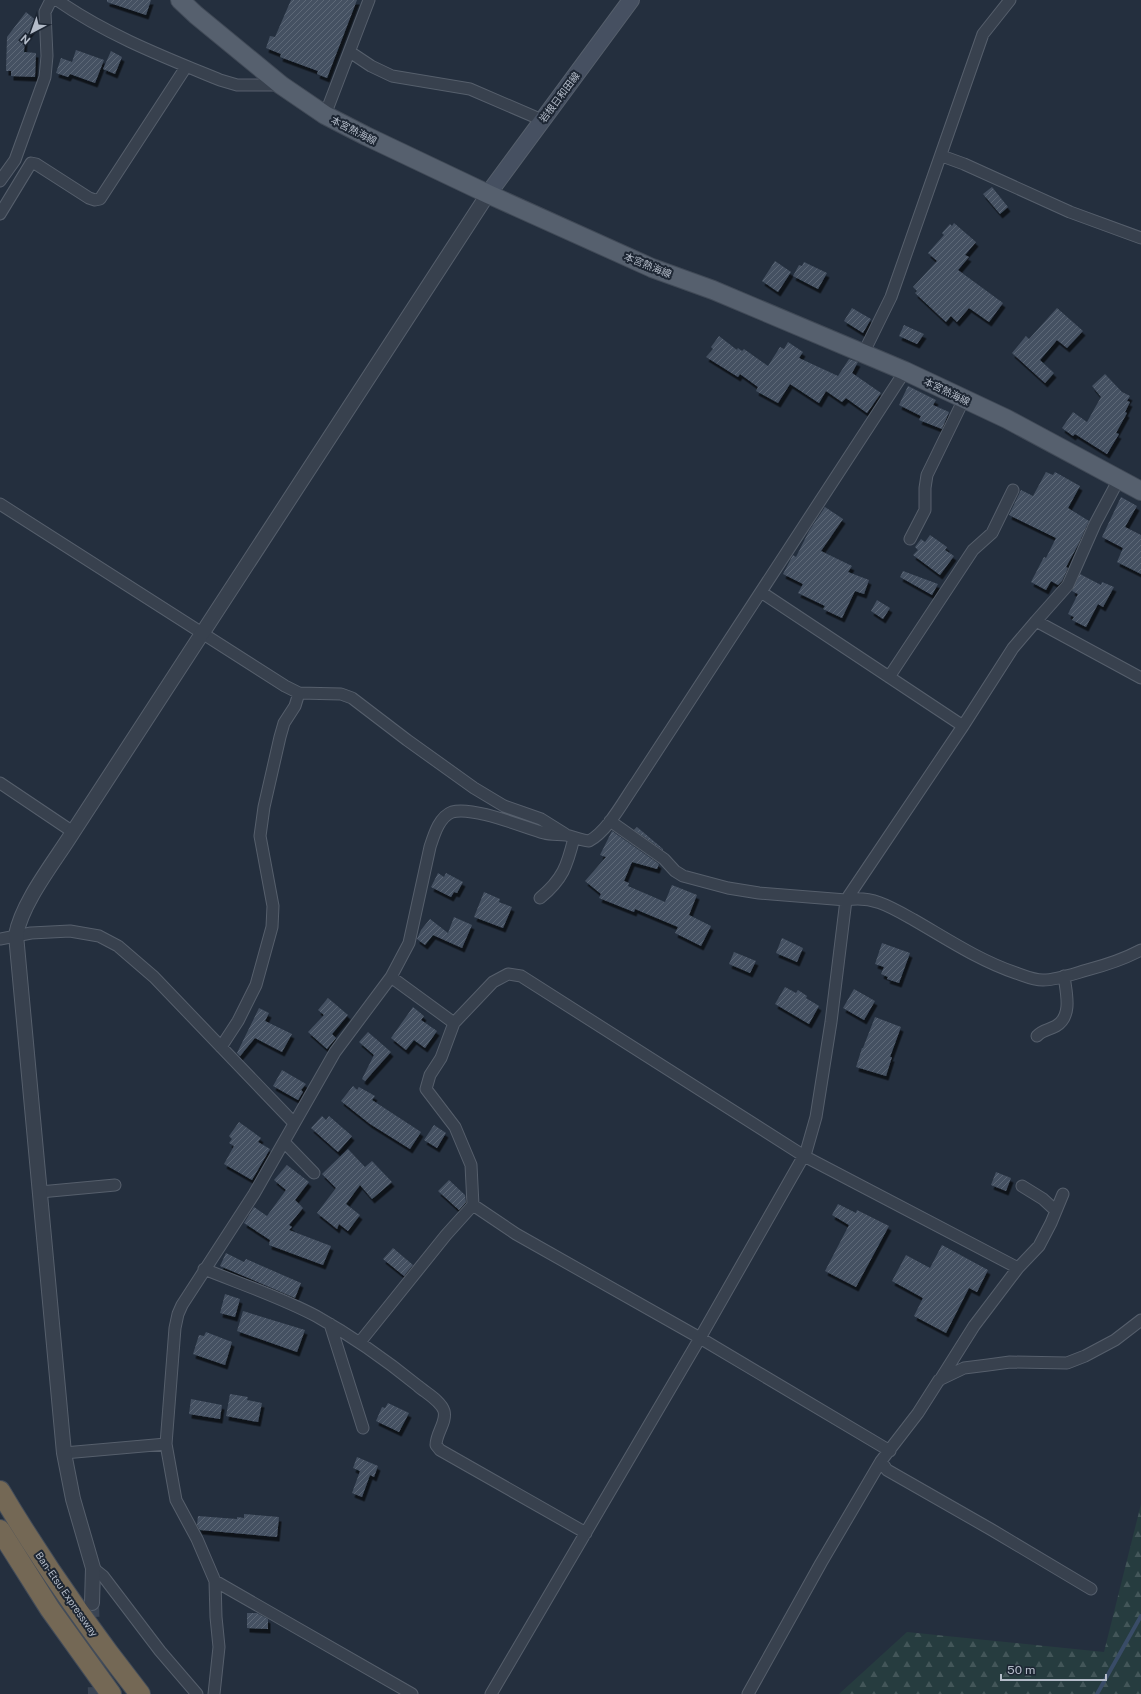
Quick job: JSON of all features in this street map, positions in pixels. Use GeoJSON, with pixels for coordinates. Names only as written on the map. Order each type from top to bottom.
{"type":"FeatureCollection","features":[{"type":"Feature","properties":{"kind":"highway","name":"Ban-Etsu Expressway"},"geometry":{"type":"LineString","coordinates":[[0,1491],[20,1525],[66,1595],[140,1694]]}},
{"type":"Feature","properties":{"kind":"highway","name":"Ban-Etsu Expressway"},"geometry":{"type":"LineString","coordinates":[[0,1530],[50,1609],[111,1694]]}},
{"type":"Feature","properties":{"kind":"main road","name":"本宮熱海線"},"geometry":{"type":"LineString","coordinates":[[180,0],[281,85],[325,115],[488,194],[652,268],[713,290],[864,352],[1008,419],[1141,491]]}},
{"type":"Feature","properties":{"kind":"main road","name":"岩根日和田線"},"geometry":{"type":"LineString","coordinates":[[488,194],[631,0]]}},
{"type":"Feature","properties":{"kind":"street"},"geometry":{"type":"LineString","coordinates":[[0,181],[14,160],[45,77],[47,56],[46,12],[51,0]]}},
{"type":"Feature","properties":{"kind":"street"},"geometry":{"type":"LineString","coordinates":[[57,0],[87,20],[114,35],[186,67],[220,80],[237,85],[281,85]]}},
{"type":"Feature","properties":{"kind":"street"},"geometry":{"type":"LineString","coordinates":[[325,115],[369,0]]}},
{"type":"Feature","properties":{"kind":"street"},"geometry":{"type":"LineString","coordinates":[[864,352],[891,297],[942,156],[983,34],[1010,0]]}},
{"type":"Feature","properties":{"kind":"street"},"geometry":{"type":"LineString","coordinates":[[350,52],[371,66],[392,76],[470,89],[542,120]]}},
{"type":"Feature","properties":{"kind":"street"},"geometry":{"type":"LineString","coordinates":[[0,214],[31,163],[36,164],[89,198],[95,200],[100,199],[186,67]]}},
{"type":"Feature","properties":{"kind":"street"},"geometry":{"type":"LineString","coordinates":[[942,156],[964,164],[1070,212],[1141,238]]}},
{"type":"Feature","properties":{"kind":"street"},"geometry":{"type":"LineString","coordinates":[[92,1603],[93,1568],[73,1499],[64,1452],[16,935],[18,923],[27,905],[73,832],[488,194]]}},
{"type":"Feature","properties":{"kind":"street"},"geometry":{"type":"LineString","coordinates":[[214,1694],[219,1647],[215,1581],[176,1500],[166,1444],[178,1314],[182,1304],[254,1194],[334,1052],[391,977],[409,943],[434,834],[444,818],[448,814],[459,811],[486,814],[546,833],[589,841],[595,838],[610,821],[905,371]]}},
{"type":"Feature","properties":{"kind":"street"},"geometry":{"type":"LineString","coordinates":[[910,539],[926,510],[925,488],[927,475],[964,399]]}},
{"type":"Feature","properties":{"kind":"street"},"geometry":{"type":"LineString","coordinates":[[491,1694],[700,1338],[804,1156],[816,1117],[831,1022],[846,900],[963,726],[1013,648],[1068,585],[1095,524],[1119,479]]}},
{"type":"Feature","properties":{"kind":"street"},"geometry":{"type":"LineString","coordinates":[[889,677],[973,550],[992,533],[1013,490]]}},
{"type":"Feature","properties":{"kind":"street"},"geometry":{"type":"LineString","coordinates":[[0,504],[285,686],[299,693],[341,694],[352,698],[474,788],[504,806],[541,819],[571,837]]}},
{"type":"Feature","properties":{"kind":"street"},"geometry":{"type":"LineString","coordinates":[[761,592],[963,726]]}},
{"type":"Feature","properties":{"kind":"street"},"geometry":{"type":"LineString","coordinates":[[1036,620],[1141,678]]}},
{"type":"Feature","properties":{"kind":"street"},"geometry":{"type":"LineString","coordinates":[[222,1047],[238,1021],[256,985],[272,927],[273,906],[260,836],[264,807],[280,737],[284,723],[295,706],[299,693]]}},
{"type":"Feature","properties":{"kind":"street"},"geometry":{"type":"LineString","coordinates":[[0,783],[73,832]]}},
{"type":"Feature","properties":{"kind":"street"},"geometry":{"type":"LineString","coordinates":[[610,821],[664,859],[683,876],[728,888],[759,893],[846,900],[857,898],[867,899],[883,904],[995,966],[1030,978],[1043,980],[1064,976],[1107,964],[1141,950]]}},
{"type":"Feature","properties":{"kind":"street"},"geometry":{"type":"LineString","coordinates":[[540,898],[554,887],[566,868],[571,837]]}},
{"type":"Feature","properties":{"kind":"street"},"geometry":{"type":"LineString","coordinates":[[0,939],[16,935],[70,931],[91,934],[109,940],[128,953],[154,977],[294,1123]]}},
{"type":"Feature","properties":{"kind":"street"},"geometry":{"type":"LineString","coordinates":[[360,1342],[446,1236],[473,1206],[471,1165],[456,1127],[426,1089],[430,1075],[441,1058],[454,1023],[493,982],[508,974],[520,976],[804,1156],[1018,1268]]}},
{"type":"Feature","properties":{"kind":"street"},"geometry":{"type":"LineString","coordinates":[[1037,1036],[1042,1031],[1060,1023],[1065,1017],[1067,998],[1064,976]]}},
{"type":"Feature","properties":{"kind":"street"},"geometry":{"type":"LineString","coordinates":[[391,977],[454,1023]]}},
{"type":"Feature","properties":{"kind":"street"},"geometry":{"type":"LineString","coordinates":[[284,1142],[314,1173]]}},
{"type":"Feature","properties":{"kind":"street"},"geometry":{"type":"LineString","coordinates":[[40,1192],[115,1184]]}},
{"type":"Feature","properties":{"kind":"street"},"geometry":{"type":"LineString","coordinates":[[1022,1186],[1043,1199],[1056,1211]]}},
{"type":"Feature","properties":{"kind":"street"},"geometry":{"type":"LineString","coordinates":[[748,1694],[880,1461],[890,1451],[918,1413],[974,1326],[1018,1268],[1039,1246],[1063,1194]]}},
{"type":"Feature","properties":{"kind":"street"},"geometry":{"type":"LineString","coordinates":[[473,1206],[516,1234],[700,1338],[890,1451]]}},
{"type":"Feature","properties":{"kind":"street"},"geometry":{"type":"LineString","coordinates":[[204,1269],[264,1293],[330,1324],[360,1342],[442,1405],[445,1417],[436,1438],[436,1445],[440,1450],[586,1533]]}},
{"type":"Feature","properties":{"kind":"street"},"geometry":{"type":"LineString","coordinates":[[939,1380],[964,1368],[1010,1362],[1067,1363],[1085,1356],[1115,1340],[1141,1320]]}},
{"type":"Feature","properties":{"kind":"street"},"geometry":{"type":"LineString","coordinates":[[330,1324],[363,1428]]}},
{"type":"Feature","properties":{"kind":"street"},"geometry":{"type":"LineString","coordinates":[[64,1452],[166,1444]]}},
{"type":"Feature","properties":{"kind":"street"},"geometry":{"type":"LineString","coordinates":[[880,1461],[887,1470],[952,1506],[1091,1589]]}},
{"type":"Feature","properties":{"kind":"street"},"geometry":{"type":"LineString","coordinates":[[93,1568],[103,1576],[160,1651],[197,1694]]}},
{"type":"Feature","properties":{"kind":"street"},"geometry":{"type":"LineString","coordinates":[[215,1581],[412,1694]]}},
{"type":"Feature","properties":{"kind":"green space"},"geometry":{"type":"Polygon","coordinates":[[[1141,1504],[1141,1694],[839,1694],[907,1632],[1104,1652],[1141,1504]]]}},
{"type":"Feature","properties":{"kind":"building"},"geometry":{"type":"Polygon","coordinates":[[[107,0],[151,0],[146,15],[107,2],[107,0]]]}},
{"type":"Feature","properties":{"kind":"building"},"geometry":{"type":"Polygon","coordinates":[[[291,0],[357,0],[327,78],[317,74],[318,71],[280,57],[281,54],[266,48],[270,36],[275,37],[291,0]]]}},
{"type":"Feature","properties":{"kind":"building"},"geometry":{"type":"Polygon","coordinates":[[[26,12],[38,22],[25,38],[24,52],[36,53],[35,77],[11,76],[11,71],[6,71],[7,37],[26,12]]]}},
{"type":"Feature","properties":{"kind":"building"},"geometry":{"type":"Polygon","coordinates":[[[76,50],[104,60],[95,83],[70,74],[68,77],[56,73],[61,58],[72,62],[76,50]]]}},
{"type":"Feature","properties":{"kind":"building"},"geometry":{"type":"Polygon","coordinates":[[[111,51],[122,57],[115,74],[103,69],[111,51]]]}},
{"type":"Feature","properties":{"kind":"building"},"geometry":{"type":"Polygon","coordinates":[[[992,187],[1008,207],[1000,214],[983,194],[992,187]]]}},
{"type":"Feature","properties":{"kind":"building"},"geometry":{"type":"Polygon","coordinates":[[[954,223],[976,242],[965,255],[969,257],[958,270],[1003,303],[989,322],[969,308],[957,322],[951,316],[946,322],[915,293],[917,291],[913,287],[937,261],[928,253],[944,235],[942,233],[950,224],[952,226],[954,223]]]}},
{"type":"Feature","properties":{"kind":"building"},"geometry":{"type":"Polygon","coordinates":[[[775,261],[791,272],[778,292],[762,281],[775,261]]]}},
{"type":"Feature","properties":{"kind":"building"},"geometry":{"type":"Polygon","coordinates":[[[804,262],[827,273],[818,289],[793,276],[799,265],[802,266],[804,262]]]}},
{"type":"Feature","properties":{"kind":"building"},"geometry":{"type":"Polygon","coordinates":[[[852,308],[871,319],[863,333],[844,321],[852,308]]]}},
{"type":"Feature","properties":{"kind":"building"},"geometry":{"type":"Polygon","coordinates":[[[1057,308],[1083,331],[1067,348],[1057,340],[1040,360],[1054,373],[1045,383],[1012,353],[1026,336],[1029,339],[1057,308]]]}},
{"type":"Feature","properties":{"kind":"building"},"geometry":{"type":"Polygon","coordinates":[[[904,325],[924,334],[917,344],[899,336],[904,325]]]}},
{"type":"Feature","properties":{"kind":"building"},"geometry":{"type":"Polygon","coordinates":[[[719,336],[737,350],[738,348],[742,351],[744,349],[768,366],[780,347],[784,349],[788,342],[803,352],[799,358],[838,376],[849,359],[858,362],[852,373],[881,393],[867,413],[846,398],[842,402],[826,391],[819,403],[790,384],[778,403],[756,391],[758,387],[740,374],[738,377],[706,357],[713,349],[711,347],[719,336]]]}},
{"type":"Feature","properties":{"kind":"building"},"geometry":{"type":"Polygon","coordinates":[[[1105,374],[1122,392],[1130,396],[1127,401],[1130,402],[1125,412],[1127,413],[1116,433],[1119,434],[1107,454],[1075,434],[1073,436],[1062,428],[1073,412],[1087,422],[1101,397],[1092,386],[1105,374]]]}},
{"type":"Feature","properties":{"kind":"building"},"geometry":{"type":"Polygon","coordinates":[[[908,386],[936,400],[933,405],[949,412],[942,429],[919,420],[921,416],[899,405],[908,386]]]}},
{"type":"Feature","properties":{"kind":"building"},"geometry":{"type":"Polygon","coordinates":[[[1046,472],[1053,475],[1055,472],[1080,486],[1068,508],[1089,521],[1066,567],[1068,568],[1062,581],[1058,585],[1051,581],[1046,590],[1031,582],[1056,538],[1009,515],[1021,490],[1033,496],[1046,472]]]}},
{"type":"Feature","properties":{"kind":"building"},"geometry":{"type":"Polygon","coordinates":[[[1121,497],[1137,506],[1125,527],[1141,535],[1141,574],[1117,562],[1123,548],[1102,537],[1121,497]]]}},
{"type":"Feature","properties":{"kind":"building"},"geometry":{"type":"Polygon","coordinates":[[[825,507],[843,519],[821,551],[852,566],[848,572],[869,580],[864,594],[855,591],[842,618],[823,609],[825,606],[798,593],[803,584],[783,574],[793,555],[796,557],[809,531],[825,507]]]}},
{"type":"Feature","properties":{"kind":"building"},"geometry":{"type":"Polygon","coordinates":[[[930,535],[947,547],[945,550],[954,556],[940,575],[913,555],[918,550],[915,547],[921,539],[925,542],[930,535]]]}},
{"type":"Feature","properties":{"kind":"building"},"geometry":{"type":"Polygon","coordinates":[[[903,571],[938,584],[932,595],[900,577],[903,571]]]}},
{"type":"Feature","properties":{"kind":"building"},"geometry":{"type":"Polygon","coordinates":[[[1080,574],[1101,585],[1102,582],[1114,587],[1103,607],[1098,604],[1086,627],[1072,620],[1074,617],[1068,614],[1078,594],[1072,591],[1080,574]]]}},
{"type":"Feature","properties":{"kind":"building"},"geometry":{"type":"Polygon","coordinates":[[[877,600],[890,608],[883,619],[871,611],[877,600]]]}},
{"type":"Feature","properties":{"kind":"building"},"geometry":{"type":"Polygon","coordinates":[[[637,827],[663,849],[663,850],[634,830],[637,827]]]}},
{"type":"Feature","properties":{"kind":"building"},"geometry":{"type":"Polygon","coordinates":[[[612,831],[659,864],[657,869],[632,862],[624,881],[629,883],[628,886],[665,902],[672,885],[697,895],[689,915],[711,926],[701,946],[675,933],[678,927],[635,909],[634,912],[599,898],[601,894],[585,881],[606,857],[600,855],[612,831]]]}},
{"type":"Feature","properties":{"kind":"building"},"geometry":{"type":"Polygon","coordinates":[[[438,873],[444,877],[446,873],[463,882],[457,893],[454,892],[451,897],[431,887],[438,873]]]}},
{"type":"Feature","properties":{"kind":"building"},"geometry":{"type":"Polygon","coordinates":[[[484,892],[500,899],[499,902],[512,907],[503,928],[474,917],[484,892]]]}},
{"type":"Feature","properties":{"kind":"building"},"geometry":{"type":"Polygon","coordinates":[[[454,917],[472,925],[462,948],[433,935],[425,945],[417,939],[421,930],[430,919],[448,933],[454,917]]]}},
{"type":"Feature","properties":{"kind":"building"},"geometry":{"type":"Polygon","coordinates":[[[782,938],[803,948],[797,962],[776,953],[782,938]]]}},
{"type":"Feature","properties":{"kind":"building"},"geometry":{"type":"Polygon","coordinates":[[[882,943],[910,953],[899,983],[887,979],[888,977],[881,974],[884,967],[875,964],[882,943]]]}},
{"type":"Feature","properties":{"kind":"building"},"geometry":{"type":"Polygon","coordinates":[[[734,952],[756,961],[750,973],[729,964],[734,952]]]}},
{"type":"Feature","properties":{"kind":"building"},"geometry":{"type":"Polygon","coordinates":[[[785,987],[796,993],[798,990],[807,996],[806,998],[819,1006],[809,1024],[775,1004],[785,987]]]}},
{"type":"Feature","properties":{"kind":"building"},"geometry":{"type":"Polygon","coordinates":[[[854,989],[875,1001],[864,1020],[843,1008],[854,989]]]}},
{"type":"Feature","properties":{"kind":"building"},"geometry":{"type":"Polygon","coordinates":[[[328,998],[348,1015],[332,1034],[336,1038],[327,1049],[308,1032],[324,1015],[318,1010],[328,998]]]}},
{"type":"Feature","properties":{"kind":"building"},"geometry":{"type":"Polygon","coordinates":[[[413,1007],[424,1016],[421,1020],[437,1031],[425,1048],[414,1040],[406,1050],[391,1038],[413,1007]]]}},
{"type":"Feature","properties":{"kind":"building"},"geometry":{"type":"Polygon","coordinates":[[[259,1008],[269,1013],[265,1021],[292,1034],[282,1052],[255,1038],[240,1056],[237,1053],[259,1008]]]}},
{"type":"Feature","properties":{"kind":"building"},"geometry":{"type":"Polygon","coordinates":[[[875,1017],[901,1027],[890,1057],[892,1057],[886,1076],[856,1067],[875,1017]]]}},
{"type":"Feature","properties":{"kind":"building"},"geometry":{"type":"Polygon","coordinates":[[[368,1032],[391,1052],[365,1081],[362,1079],[374,1055],[359,1042],[368,1032]]]}},
{"type":"Feature","properties":{"kind":"building"},"geometry":{"type":"Polygon","coordinates":[[[282,1070],[306,1084],[301,1090],[303,1092],[298,1100],[273,1086],[282,1070]]]}},
{"type":"Feature","properties":{"kind":"building"},"geometry":{"type":"Polygon","coordinates":[[[353,1086],[357,1090],[359,1087],[375,1096],[372,1100],[421,1132],[410,1149],[370,1124],[341,1101],[353,1086]]]}},
{"type":"Feature","properties":{"kind":"building"},"geometry":{"type":"Polygon","coordinates":[[[322,1116],[326,1120],[329,1116],[352,1136],[338,1152],[311,1128],[322,1116]]]}},
{"type":"Feature","properties":{"kind":"building"},"geometry":{"type":"Polygon","coordinates":[[[239,1122],[261,1138],[258,1142],[270,1149],[252,1180],[224,1164],[234,1146],[229,1143],[232,1139],[229,1136],[239,1122]]]}},
{"type":"Feature","properties":{"kind":"building"},"geometry":{"type":"Polygon","coordinates":[[[434,1125],[446,1133],[437,1148],[424,1140],[434,1125]]]}},
{"type":"Feature","properties":{"kind":"building"},"geometry":{"type":"Polygon","coordinates":[[[348,1149],[365,1167],[372,1161],[392,1182],[372,1199],[360,1185],[346,1204],[360,1215],[348,1231],[339,1224],[337,1229],[317,1213],[336,1188],[322,1174],[348,1149]]]}},
{"type":"Feature","properties":{"kind":"building"},"geometry":{"type":"Polygon","coordinates":[[[287,1165],[309,1182],[295,1200],[303,1208],[289,1225],[292,1227],[289,1230],[331,1246],[323,1265],[269,1245],[270,1240],[244,1223],[254,1207],[267,1216],[286,1190],[274,1180],[287,1165]]]}},
{"type":"Feature","properties":{"kind":"building"},"geometry":{"type":"Polygon","coordinates":[[[996,1172],[1011,1178],[1006,1191],[991,1185],[996,1172]]]}},
{"type":"Feature","properties":{"kind":"building"},"geometry":{"type":"Polygon","coordinates":[[[449,1180],[465,1195],[466,1202],[459,1210],[438,1191],[449,1180]]]}},
{"type":"Feature","properties":{"kind":"building"},"geometry":{"type":"Polygon","coordinates":[[[838,1204],[856,1213],[857,1210],[889,1226],[856,1287],[825,1271],[849,1225],[832,1215],[838,1204]]]}},
{"type":"Feature","properties":{"kind":"building"},"geometry":{"type":"Polygon","coordinates":[[[942,1245],[988,1270],[977,1292],[969,1288],[946,1333],[914,1316],[923,1298],[892,1281],[906,1255],[930,1268],[942,1245]]]}},
{"type":"Feature","properties":{"kind":"building"},"geometry":{"type":"Polygon","coordinates":[[[393,1248],[413,1265],[404,1276],[383,1259],[393,1248]]]}},
{"type":"Feature","properties":{"kind":"building"},"geometry":{"type":"Polygon","coordinates":[[[226,1253],[244,1262],[246,1259],[301,1283],[295,1298],[220,1266],[226,1253]]]}},
{"type":"Feature","properties":{"kind":"building"},"geometry":{"type":"Polygon","coordinates":[[[225,1294],[240,1299],[235,1317],[220,1313],[225,1294]]]}},
{"type":"Feature","properties":{"kind":"building"},"geometry":{"type":"Polygon","coordinates":[[[243,1311],[305,1330],[297,1352],[237,1331],[243,1311]]]}},
{"type":"Feature","properties":{"kind":"building"},"geometry":{"type":"Polygon","coordinates":[[[206,1332],[232,1342],[225,1365],[193,1354],[199,1335],[204,1336],[206,1332]]]}},
{"type":"Feature","properties":{"kind":"building"},"geometry":{"type":"Polygon","coordinates":[[[230,1394],[248,1397],[247,1400],[262,1403],[258,1422],[226,1416],[230,1394]]]}},
{"type":"Feature","properties":{"kind":"building"},"geometry":{"type":"Polygon","coordinates":[[[191,1399],[222,1405],[220,1419],[189,1414],[191,1399]]]}},
{"type":"Feature","properties":{"kind":"building"},"geometry":{"type":"Polygon","coordinates":[[[388,1403],[409,1413],[399,1432],[376,1421],[382,1407],[385,1408],[388,1403]]]}},
{"type":"Feature","properties":{"kind":"building"},"geometry":{"type":"Polygon","coordinates":[[[357,1457],[378,1466],[374,1477],[370,1475],[362,1497],[352,1493],[360,1471],[353,1468],[357,1457]]]}},
{"type":"Feature","properties":{"kind":"building"},"geometry":{"type":"Polygon","coordinates":[[[244,1514],[279,1517],[277,1537],[200,1530],[197,1525],[198,1516],[237,1519],[237,1517],[244,1518],[244,1514]]]}},
{"type":"Feature","properties":{"kind":"building"},"geometry":{"type":"Polygon","coordinates":[[[247,1613],[257,1613],[268,1619],[268,1629],[247,1628],[247,1613]]]}},
{"type":"Feature","properties":{"kind":"waterway"},"geometry":{"type":"LineString","coordinates":[[1097,1694],[1141,1616]]}},
{"type":"Feature","properties":{"kind":"tunnel"},"geometry":{"type":"LineString","coordinates":[[92,1603],[95,1694]]}}]}
